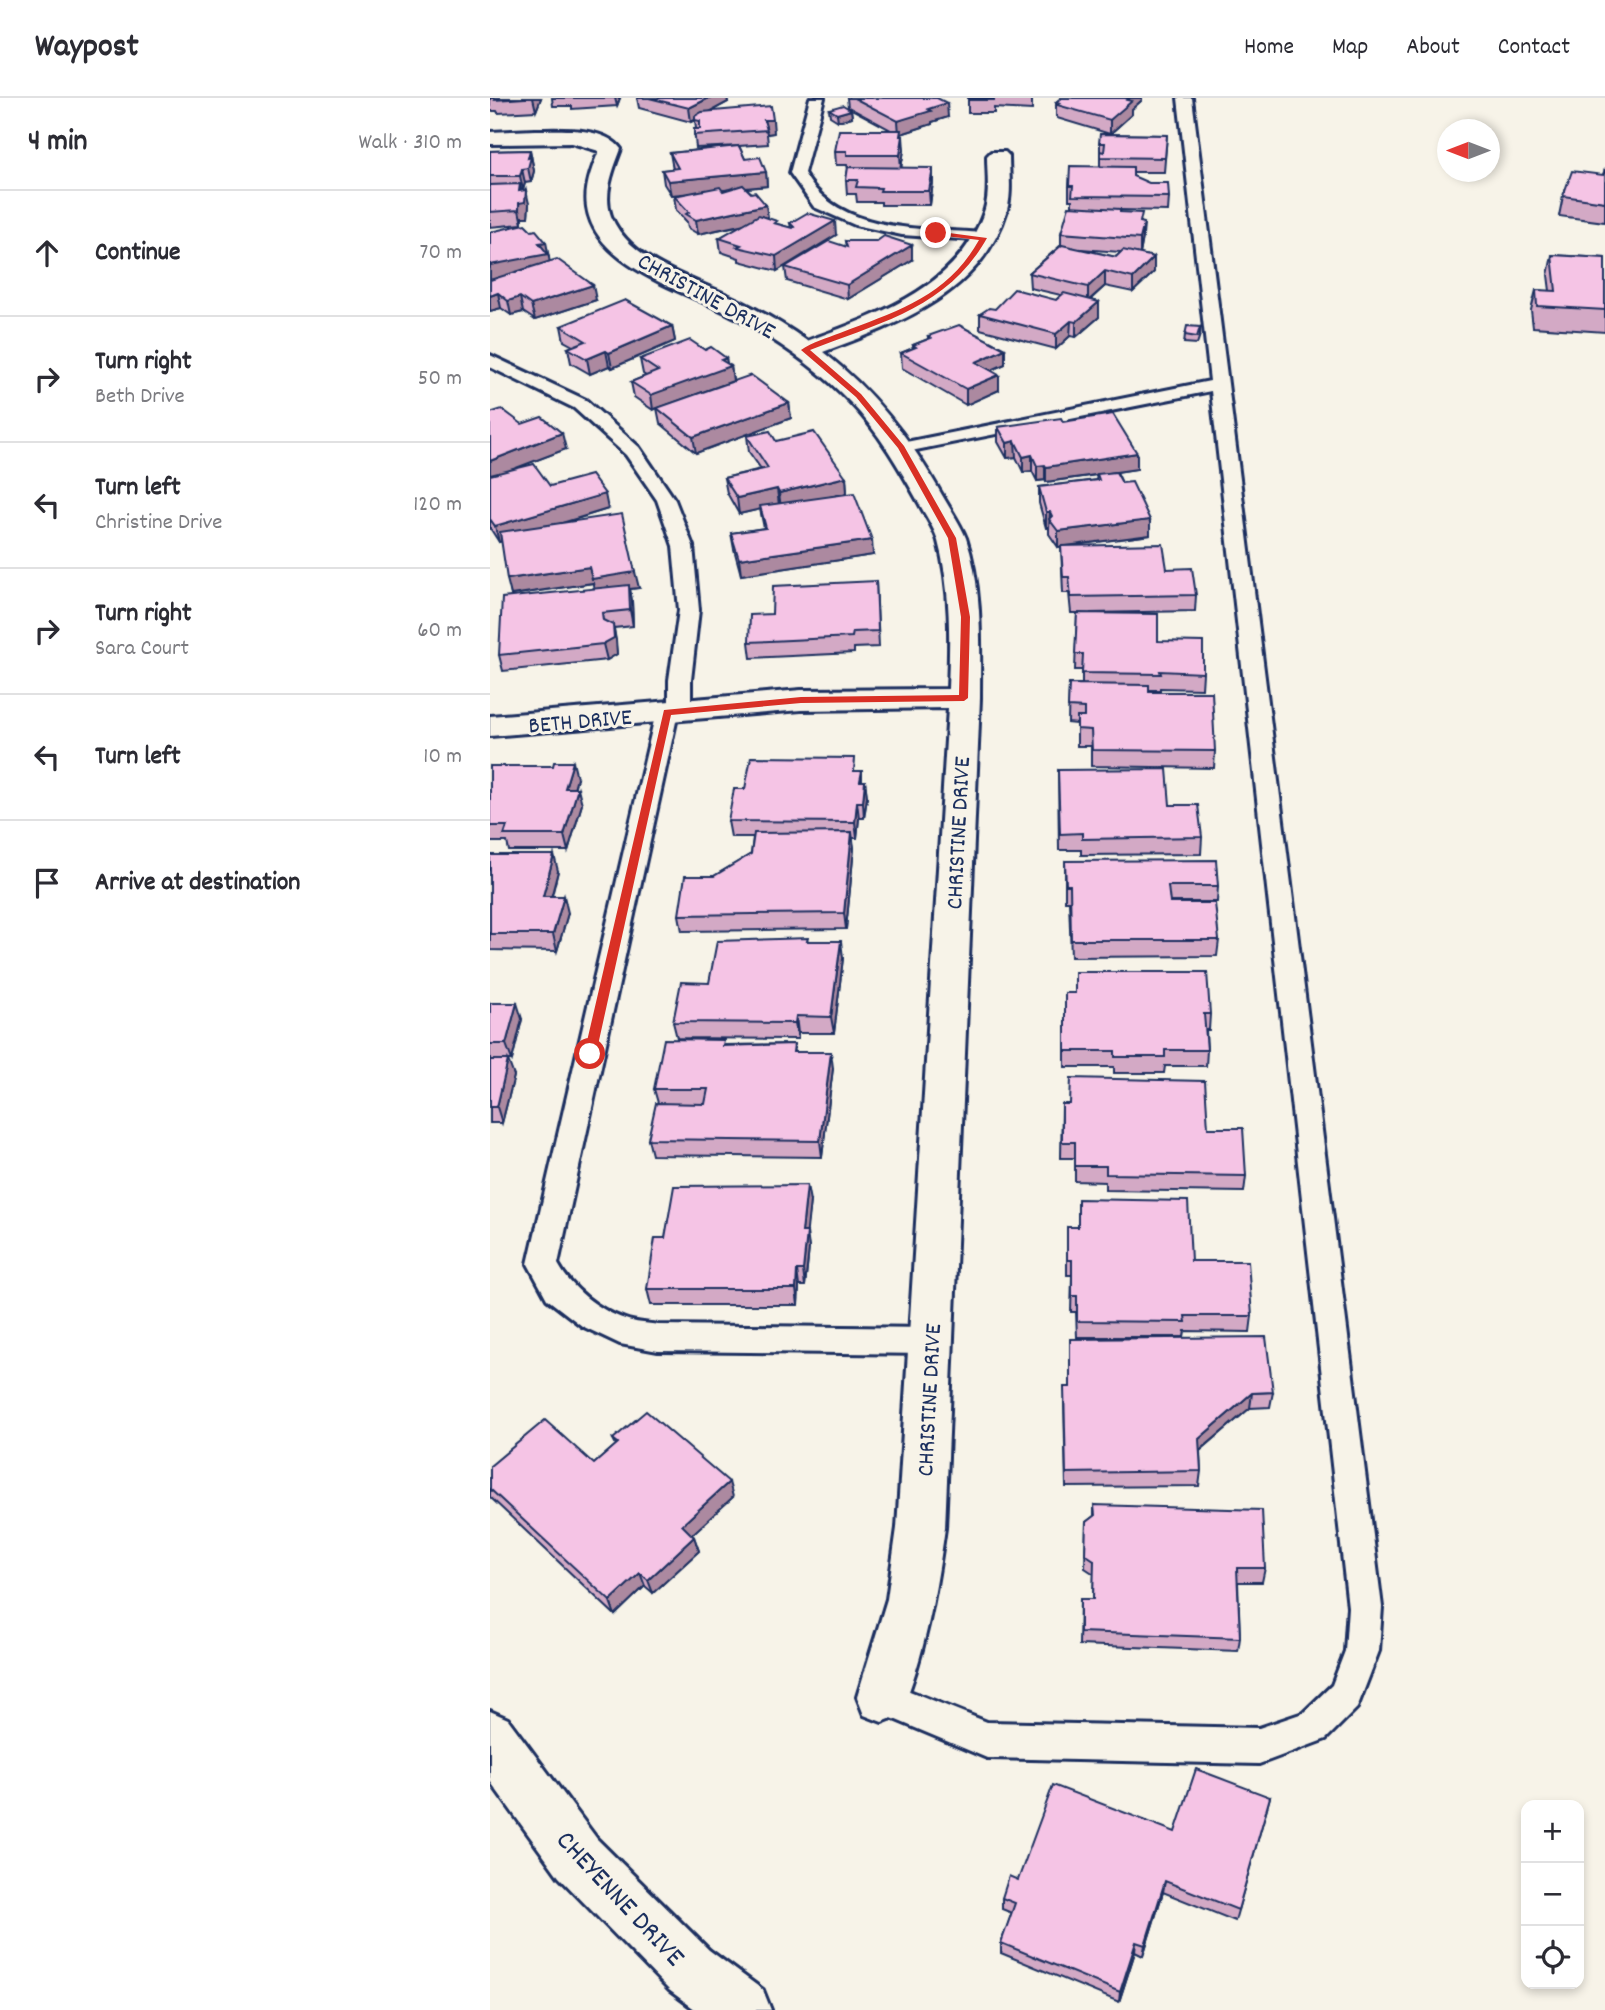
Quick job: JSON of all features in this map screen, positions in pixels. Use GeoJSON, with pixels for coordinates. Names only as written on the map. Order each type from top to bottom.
{"type":"FeatureCollection","features":[{"type":"Feature","properties":{"kind":"street","name":"CHRISTINE DRIVE"},"geometry":{"type":"LineString","coordinates":[[490,138],[577,138],[600,141],[610,149],[599,183],[600,216],[607,229],[623,247],[654,269],[728,304],[805,350],[858,395],[901,448],[952,538],[966,617],[964,698],[920,1540],[911,1599],[882,1697]]}},
{"type":"Feature","properties":{"kind":"street"},"geometry":{"type":"LineString","coordinates":[[805,350],[918,305],[948,284],[976,252],[996,209],[998,156]]}},
{"type":"Feature","properties":{"kind":"street","name":"BETH DRIVE"},"geometry":{"type":"LineString","coordinates":[[490,726],[801,700],[964,698]]}},
{"type":"Feature","properties":{"kind":"street","name":"CHEYENNE DRIVE"},"geometry":{"type":"LineString","coordinates":[[490,1737],[578,1858],[689,1969],[743,2010]]}},
{"type":"Feature","properties":{"kind":"lane"},"geometry":{"type":"LineString","coordinates":[[817,98],[797,173],[807,192],[824,207],[889,228],[984,238]]}},
{"type":"Feature","properties":{"kind":"lane"},"geometry":{"type":"LineString","coordinates":[[882,1697],[987,1740],[1259,1746],[1314,1727],[1345,1696],[1362,1651],[1365,1606],[1185,98]]}},
{"type":"Feature","properties":{"kind":"lane"},"geometry":{"type":"LineString","coordinates":[[490,360],[580,404],[633,451],[666,500],[683,546],[689,610],[674,712],[543,1264],[557,1290],[593,1317],[620,1331],[658,1338],[931,1341]]}},
{"type":"Feature","properties":{"kind":"lane"},"geometry":{"type":"LineString","coordinates":[[901,448],[1219,384]]}},
{"type":"Feature","properties":{"kind":"building"},"geometry":{"type":"Polygon","coordinates":[[[649,98],[709,98],[689,108],[649,98]]]}},
{"type":"Feature","properties":{"kind":"building"},"geometry":{"type":"Polygon","coordinates":[[[854,98],[937,98],[947,103],[898,121],[854,98]]]}},
{"type":"Feature","properties":{"kind":"building"},"geometry":{"type":"Polygon","coordinates":[[[994,98],[994,100],[968,100],[994,98]]]}},
{"type":"Feature","properties":{"kind":"building"},"geometry":{"type":"Polygon","coordinates":[[[1061,98],[1130,98],[1127,100],[1132,101],[1110,120],[1057,105],[1060,103],[1056,102],[1061,98]]]}},
{"type":"Feature","properties":{"kind":"building"},"geometry":{"type":"Polygon","coordinates":[[[843,105],[851,110],[837,114],[829,109],[843,105]]]}},
{"type":"Feature","properties":{"kind":"building"},"geometry":{"type":"Polygon","coordinates":[[[771,106],[773,120],[764,120],[767,130],[694,135],[694,129],[700,129],[700,121],[695,120],[695,116],[702,112],[771,106]]]}},
{"type":"Feature","properties":{"kind":"building"},"geometry":{"type":"Polygon","coordinates":[[[839,130],[901,130],[900,136],[903,136],[900,155],[847,155],[847,151],[835,151],[839,130]]]}},
{"type":"Feature","properties":{"kind":"building"},"geometry":{"type":"Polygon","coordinates":[[[1100,134],[1167,135],[1165,158],[1100,157],[1105,143],[1099,143],[1100,134]]]}},
{"type":"Feature","properties":{"kind":"building"},"geometry":{"type":"Polygon","coordinates":[[[739,146],[745,159],[760,157],[766,172],[668,181],[662,170],[678,168],[670,153],[739,146]]]}},
{"type":"Feature","properties":{"kind":"building"},"geometry":{"type":"Polygon","coordinates":[[[530,150],[528,168],[522,169],[520,176],[490,176],[490,151],[530,150]]]}},
{"type":"Feature","properties":{"kind":"building"},"geometry":{"type":"Polygon","coordinates":[[[1070,166],[1133,167],[1133,176],[1149,183],[1168,183],[1169,197],[1072,196],[1073,186],[1069,186],[1070,166]]]}},
{"type":"Feature","properties":{"kind":"building"},"geometry":{"type":"Polygon","coordinates":[[[848,167],[933,168],[929,191],[880,191],[881,188],[856,187],[858,180],[846,180],[848,167]]]}},
{"type":"Feature","properties":{"kind":"building"},"geometry":{"type":"Polygon","coordinates":[[[1605,169],[1605,202],[1563,196],[1572,171],[1603,175],[1605,169]]]}},
{"type":"Feature","properties":{"kind":"building"},"geometry":{"type":"Polygon","coordinates":[[[520,184],[519,191],[526,190],[525,202],[519,203],[519,210],[490,212],[490,185],[520,184]]]}},
{"type":"Feature","properties":{"kind":"building"},"geometry":{"type":"Polygon","coordinates":[[[743,185],[751,193],[755,192],[766,205],[696,220],[686,214],[689,212],[674,196],[720,187],[723,191],[743,185]]]}},
{"type":"Feature","properties":{"kind":"building"},"geometry":{"type":"Polygon","coordinates":[[[1069,206],[1142,213],[1140,222],[1144,223],[1140,239],[1061,233],[1069,206]]]}},
{"type":"Feature","properties":{"kind":"building"},"geometry":{"type":"Polygon","coordinates":[[[807,213],[835,221],[776,256],[737,247],[741,245],[719,238],[759,215],[792,228],[794,227],[790,223],[807,213]]]}},
{"type":"Feature","properties":{"kind":"building"},"geometry":{"type":"Polygon","coordinates":[[[525,224],[532,231],[536,230],[546,242],[539,243],[548,254],[490,265],[490,232],[525,224]]]}},
{"type":"Feature","properties":{"kind":"building"},"geometry":{"type":"Polygon","coordinates":[[[884,236],[912,245],[847,285],[785,267],[829,241],[847,247],[845,241],[877,241],[884,236]]]}},
{"type":"Feature","properties":{"kind":"building"},"geometry":{"type":"Polygon","coordinates":[[[1062,245],[1116,257],[1123,250],[1154,257],[1133,278],[1105,271],[1088,287],[1029,273],[1062,245]]]}},
{"type":"Feature","properties":{"kind":"building"},"geometry":{"type":"Polygon","coordinates":[[[1552,255],[1605,258],[1605,310],[1537,306],[1536,290],[1556,291],[1552,255]]]}},
{"type":"Feature","properties":{"kind":"building"},"geometry":{"type":"Polygon","coordinates":[[[557,259],[593,285],[531,305],[520,297],[508,301],[498,293],[490,296],[490,280],[557,259]]]}},
{"type":"Feature","properties":{"kind":"building"},"geometry":{"type":"Polygon","coordinates":[[[1014,289],[1056,300],[1064,293],[1099,302],[1076,322],[1071,321],[1056,334],[980,314],[989,308],[995,309],[1014,289]]]}},
{"type":"Feature","properties":{"kind":"building"},"geometry":{"type":"Polygon","coordinates":[[[625,300],[672,326],[609,353],[606,351],[587,359],[568,348],[586,341],[561,326],[625,300]]]}},
{"type":"Feature","properties":{"kind":"building"},"geometry":{"type":"Polygon","coordinates":[[[959,325],[1005,349],[976,362],[999,375],[966,389],[901,353],[931,338],[928,336],[959,325]]]}},
{"type":"Feature","properties":{"kind":"building"},"geometry":{"type":"Polygon","coordinates":[[[1187,326],[1200,327],[1197,337],[1185,335],[1187,326]]]}},
{"type":"Feature","properties":{"kind":"building"},"geometry":{"type":"Polygon","coordinates":[[[690,340],[705,350],[711,347],[726,358],[721,360],[731,366],[651,395],[631,382],[658,371],[640,359],[690,340]]]}},
{"type":"Feature","properties":{"kind":"building"},"geometry":{"type":"Polygon","coordinates":[[[751,375],[789,403],[693,437],[657,408],[751,375]]]}},
{"type":"Feature","properties":{"kind":"building"},"geometry":{"type":"Polygon","coordinates":[[[502,409],[522,424],[542,417],[562,433],[490,461],[490,413],[502,409]]]}},
{"type":"Feature","properties":{"kind":"building"},"geometry":{"type":"Polygon","coordinates":[[[1113,414],[1137,453],[1046,467],[1037,466],[1032,455],[1023,457],[1015,441],[1007,443],[998,427],[1061,418],[1063,422],[1113,414]]]}},
{"type":"Feature","properties":{"kind":"building"},"geometry":{"type":"Polygon","coordinates":[[[770,431],[776,441],[814,432],[846,477],[779,493],[777,489],[737,498],[724,478],[768,468],[747,436],[770,431]]]}},
{"type":"Feature","properties":{"kind":"building"},"geometry":{"type":"Polygon","coordinates":[[[534,464],[550,486],[591,475],[605,494],[495,526],[490,519],[490,475],[534,464]]]}},
{"type":"Feature","properties":{"kind":"building"},"geometry":{"type":"Polygon","coordinates":[[[1116,472],[1122,483],[1132,482],[1150,520],[1058,531],[1049,519],[1052,516],[1050,512],[1046,512],[1039,487],[1099,480],[1097,474],[1116,472]]]}},
{"type":"Feature","properties":{"kind":"building"},"geometry":{"type":"Polygon","coordinates":[[[854,493],[872,540],[739,559],[731,533],[766,528],[760,506],[854,493]]]}},
{"type":"Feature","properties":{"kind":"building"},"geometry":{"type":"Polygon","coordinates":[[[622,514],[635,572],[592,579],[589,567],[507,579],[500,532],[622,514]]]}},
{"type":"Feature","properties":{"kind":"building"},"geometry":{"type":"Polygon","coordinates":[[[1163,544],[1167,569],[1192,568],[1196,595],[1071,597],[1069,577],[1063,577],[1061,546],[1163,544]]]}},
{"type":"Feature","properties":{"kind":"building"},"geometry":{"type":"Polygon","coordinates":[[[876,581],[878,631],[853,632],[852,637],[749,642],[750,615],[772,614],[773,586],[876,581]]]}},
{"type":"Feature","properties":{"kind":"building"},"geometry":{"type":"Polygon","coordinates":[[[629,585],[630,610],[602,613],[603,620],[613,625],[614,638],[603,644],[499,655],[502,598],[629,585]]]}},
{"type":"Feature","properties":{"kind":"building"},"geometry":{"type":"Polygon","coordinates":[[[1077,613],[1158,614],[1158,641],[1203,642],[1203,673],[1082,673],[1083,654],[1075,654],[1077,613]]]}},
{"type":"Feature","properties":{"kind":"building"},"geometry":{"type":"Polygon","coordinates":[[[1069,684],[1149,685],[1149,692],[1212,692],[1215,751],[1092,750],[1091,730],[1077,729],[1077,717],[1084,717],[1084,708],[1068,707],[1069,684]]]}},
{"type":"Feature","properties":{"kind":"building"},"geometry":{"type":"Polygon","coordinates":[[[751,757],[855,758],[854,771],[862,771],[860,781],[865,781],[863,802],[857,802],[855,822],[728,821],[734,789],[745,789],[751,757]]]}},
{"type":"Feature","properties":{"kind":"building"},"geometry":{"type":"Polygon","coordinates":[[[554,762],[573,762],[565,788],[578,788],[564,835],[504,835],[507,826],[490,826],[490,766],[553,766],[554,762]]]}},
{"type":"Feature","properties":{"kind":"building"},"geometry":{"type":"Polygon","coordinates":[[[1167,769],[1170,805],[1198,805],[1202,837],[1082,839],[1082,833],[1060,834],[1058,770],[1167,769]]]}},
{"type":"Feature","properties":{"kind":"building"},"geometry":{"type":"Polygon","coordinates":[[[852,832],[844,913],[679,915],[685,876],[714,876],[751,854],[754,833],[852,832]]]}},
{"type":"Feature","properties":{"kind":"building"},"geometry":{"type":"Polygon","coordinates":[[[490,855],[554,855],[543,896],[564,896],[553,934],[490,934],[490,855]]]}},
{"type":"Feature","properties":{"kind":"building"},"geometry":{"type":"Polygon","coordinates":[[[1216,860],[1218,886],[1168,886],[1170,903],[1215,903],[1219,940],[1071,940],[1070,885],[1066,885],[1065,861],[1216,860]]]}},
{"type":"Feature","properties":{"kind":"building"},"geometry":{"type":"Polygon","coordinates":[[[808,938],[807,941],[841,941],[831,1017],[796,1016],[795,1023],[673,1022],[681,982],[709,983],[717,941],[808,938]]]}},
{"type":"Feature","properties":{"kind":"building"},"geometry":{"type":"Polygon","coordinates":[[[1075,972],[1207,972],[1210,1014],[1204,1014],[1207,1050],[1165,1050],[1165,1057],[1115,1057],[1115,1051],[1065,1051],[1065,993],[1075,993],[1075,972]]]}},
{"type":"Feature","properties":{"kind":"building"},"geometry":{"type":"Polygon","coordinates":[[[490,1003],[517,1003],[506,1044],[490,1044],[490,1003]]]}},
{"type":"Feature","properties":{"kind":"building"},"geometry":{"type":"Polygon","coordinates":[[[664,1039],[724,1040],[723,1046],[794,1044],[793,1052],[831,1052],[820,1141],[648,1139],[656,1103],[705,1104],[708,1089],[654,1089],[664,1039]]]}},
{"type":"Feature","properties":{"kind":"building"},"geometry":{"type":"Polygon","coordinates":[[[490,1060],[508,1060],[497,1107],[490,1107],[490,1060]]]}},
{"type":"Feature","properties":{"kind":"building"},"geometry":{"type":"Polygon","coordinates":[[[1071,1078],[1205,1081],[1208,1128],[1243,1128],[1246,1176],[1106,1174],[1106,1166],[1075,1166],[1075,1142],[1062,1142],[1062,1104],[1070,1104],[1071,1078]]]}},
{"type":"Feature","properties":{"kind":"building"},"geometry":{"type":"Polygon","coordinates":[[[807,1185],[802,1232],[807,1232],[803,1270],[797,1270],[796,1289],[647,1289],[655,1238],[665,1238],[674,1186],[807,1185]]]}},
{"type":"Feature","properties":{"kind":"building"},"geometry":{"type":"Polygon","coordinates":[[[1078,1199],[1188,1201],[1191,1261],[1248,1261],[1252,1316],[1185,1316],[1186,1322],[1077,1321],[1077,1296],[1072,1296],[1072,1260],[1067,1260],[1067,1227],[1078,1227],[1078,1199]]]}},
{"type":"Feature","properties":{"kind":"building"},"geometry":{"type":"Polygon","coordinates":[[[1266,1337],[1273,1392],[1252,1393],[1199,1439],[1201,1471],[1066,1473],[1064,1387],[1070,1387],[1070,1339],[1266,1337]]]}},
{"type":"Feature","properties":{"kind":"building"},"geometry":{"type":"Polygon","coordinates":[[[646,1411],[729,1482],[682,1525],[694,1537],[648,1580],[640,1573],[610,1601],[490,1489],[490,1466],[545,1420],[594,1464],[618,1443],[613,1439],[646,1411]]]}},
{"type":"Feature","properties":{"kind":"building"},"geometry":{"type":"Polygon","coordinates":[[[1094,1505],[1262,1510],[1265,1568],[1237,1568],[1240,1638],[1080,1632],[1080,1599],[1093,1599],[1094,1560],[1085,1554],[1086,1522],[1095,1515],[1094,1505]]]}},
{"type":"Feature","properties":{"kind":"building"},"geometry":{"type":"Polygon","coordinates":[[[1196,1769],[1270,1797],[1238,1910],[1165,1881],[1145,1945],[1136,1942],[1120,1992],[1001,1943],[1015,1903],[1002,1898],[1009,1876],[1018,1880],[1053,1785],[1175,1832],[1196,1769]]]}},
{"type":"Feature","properties":{"kind":"route"},"geometry":{"type":"LineString","coordinates":[[590,1054],[667,712],[801,700],[964,698],[966,617],[952,538],[906,454],[858,395],[805,350],[918,305],[948,284],[976,252],[984,238],[936,233]]}}]}
